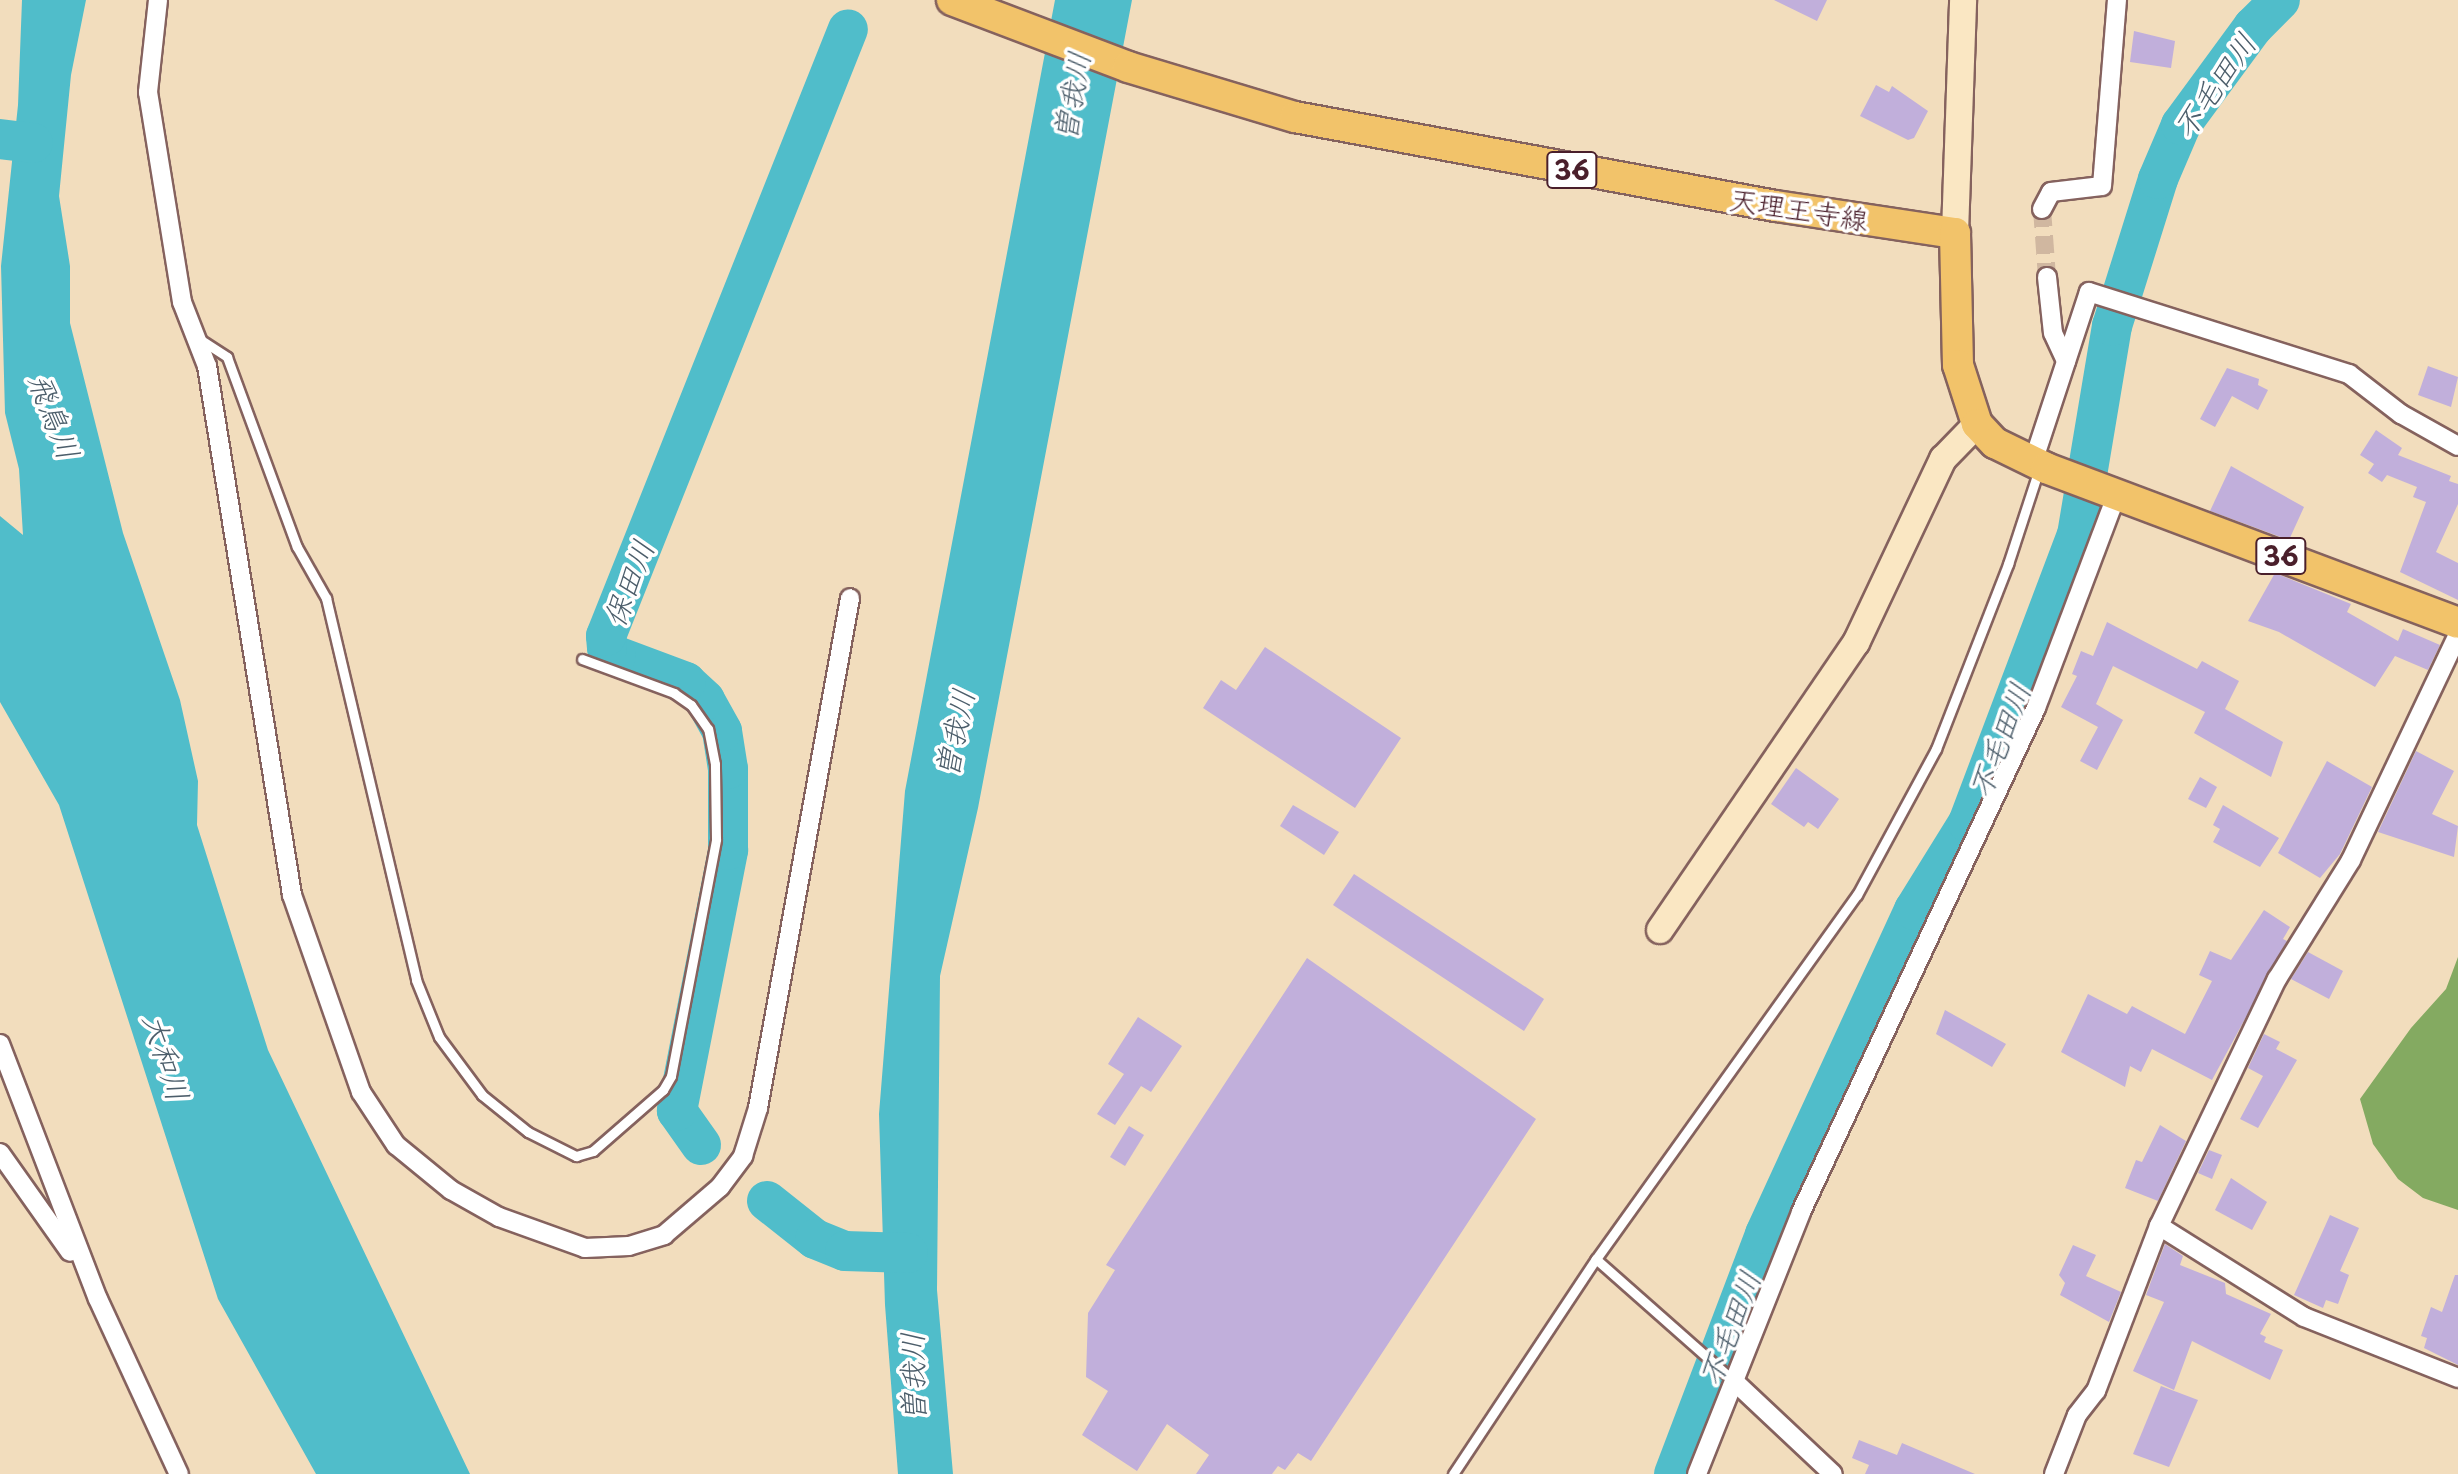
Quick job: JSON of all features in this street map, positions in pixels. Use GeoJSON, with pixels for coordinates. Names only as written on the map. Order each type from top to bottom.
{"type":"FeatureCollection","features":[{"type":"Feature","properties":{"kind":"main road","name":"天理王寺線"},"geometry":{"type":"LineString","coordinates":[[960,4],[1193,88],[1380,135],[1955,233]]}},
{"type":"Feature","properties":{"kind":"main road"},"geometry":{"type":"LineString","coordinates":[[1955,233],[1955,337],[1965,395],[1977,424]]}},
{"type":"Feature","properties":{"kind":"main road","name":"36"},"geometry":{"type":"LineString","coordinates":[[1977,424],[1995,443],[2036,464],[2458,623]]}},
{"type":"Feature","properties":{"kind":"street"},"geometry":{"type":"LineString","coordinates":[[158,0],[148,92],[182,302],[207,366],[255,641],[251,667],[292,895],[308,951],[361,1092],[396,1145],[451,1190],[499,1217],[585,1248],[629,1246],[664,1235],[720,1187],[743,1156],[758,1108],[850,598]]}},
{"type":"Feature","properties":{"kind":"street"},"geometry":{"type":"LineString","coordinates":[[1955,233],[1963,0]]}},
{"type":"Feature","properties":{"kind":"street"},"geometry":{"type":"LineString","coordinates":[[2042,209],[2051,192],[2102,186],[2117,0]]}},
{"type":"Feature","properties":{"kind":"street"},"geometry":{"type":"LineString","coordinates":[[2047,277],[2053,333],[2066,361]]}},
{"type":"Feature","properties":{"kind":"street"},"geometry":{"type":"LineString","coordinates":[[2036,464],[2089,292],[2349,374],[2401,414],[2458,446]]}},
{"type":"Feature","properties":{"kind":"street"},"geometry":{"type":"LineString","coordinates":[[1660,930],[1856,643],[1943,459],[1977,424]]}},
{"type":"Feature","properties":{"kind":"street"},"geometry":{"type":"LineString","coordinates":[[1697,1474],[1801,1212],[2036,708],[2110,492]]}},
{"type":"Feature","properties":{"kind":"street"},"geometry":{"type":"LineString","coordinates":[[2054,1474],[2077,1415],[2096,1391],[2159,1226],[2277,979],[2351,860],[2458,635]]}},
{"type":"Feature","properties":{"kind":"street"},"geometry":{"type":"LineString","coordinates":[[0,1044],[98,1299],[179,1474]]}},
{"type":"Feature","properties":{"kind":"street"},"geometry":{"type":"LineString","coordinates":[[0,1153],[51,1220],[98,1299]]}},
{"type":"Feature","properties":{"kind":"street"},"geometry":{"type":"LineString","coordinates":[[2159,1226],[2304,1317],[2458,1378]]}},
{"type":"Feature","properties":{"kind":"street"},"geometry":{"type":"LineString","coordinates":[[1735,1382],[1833,1474]]}},
{"type":"Feature","properties":{"kind":"lane"},"geometry":{"type":"LineString","coordinates":[[195,336],[227,357],[297,547],[326,598],[416,980],[439,1037],[482,1095],[528,1132],[576,1156],[593,1151],[663,1090],[671,1076],[716,839],[715,764],[708,729],[691,705],[674,693],[582,659]]}},
{"type":"Feature","properties":{"kind":"lane"},"geometry":{"type":"LineString","coordinates":[[1453,1474],[1596,1259],[1857,895],[1936,749],[2008,564],[2036,464]]}},
{"type":"Feature","properties":{"kind":"lane"},"geometry":{"type":"LineString","coordinates":[[1596,1259],[1735,1382]]}},
{"type":"Feature","properties":{"kind":"green space"},"geometry":{"type":"Polygon","coordinates":[[[2458,957],[2458,1210],[2423,1198],[2398,1179],[2373,1144],[2360,1099],[2411,1028],[2446,989],[2458,957]]]}},
{"type":"Feature","properties":{"kind":"water"},"geometry":{"type":"Polygon","coordinates":[[[22,0],[86,0],[71,75],[59,196],[70,266],[70,323],[123,533],[180,700],[198,781],[197,825],[268,1050],[470,1474],[316,1474],[218,1299],[59,805],[0,702],[0,516],[23,535],[19,469],[5,413],[1,266],[18,105],[22,0]]]}},
{"type":"Feature","properties":{"kind":"water","name":"曽我川"},"geometry":{"type":"Polygon","coordinates":[[[1055,0],[1132,0],[978,808],[940,976],[937,1290],[953,1474],[898,1474],[885,1305],[879,1114],[905,791],[1055,0]]]}},
{"type":"Feature","properties":{"kind":"building"},"geometry":{"type":"Polygon","coordinates":[[[1774,0],[1827,0],[1817,21],[1774,0]]]}},
{"type":"Feature","properties":{"kind":"building"},"geometry":{"type":"Polygon","coordinates":[[[2134,31],[2175,41],[2171,68],[2130,62],[2134,31]]]}},
{"type":"Feature","properties":{"kind":"building"},"geometry":{"type":"Polygon","coordinates":[[[1876,85],[1889,92],[1892,86],[1928,111],[1914,138],[1908,140],[1860,116],[1876,85]]]}},
{"type":"Feature","properties":{"kind":"building"},"geometry":{"type":"Polygon","coordinates":[[[2428,366],[2458,377],[2451,407],[2418,395],[2428,366]]]}},
{"type":"Feature","properties":{"kind":"building"},"geometry":{"type":"Polygon","coordinates":[[[2227,368],[2259,379],[2258,385],[2268,390],[2258,410],[2232,396],[2215,427],[2200,419],[2227,368]]]}},
{"type":"Feature","properties":{"kind":"building"},"geometry":{"type":"Polygon","coordinates":[[[2376,430],[2402,448],[2398,455],[2451,476],[2449,481],[2458,484],[2458,504],[2436,552],[2458,563],[2458,600],[2400,572],[2426,502],[2413,497],[2417,487],[2387,475],[2382,482],[2368,473],[2374,464],[2360,455],[2376,430]]]}},
{"type":"Feature","properties":{"kind":"building"},"geometry":{"type":"Polygon","coordinates":[[[2231,466],[2304,507],[2289,540],[2210,511],[2231,466]]]}},
{"type":"Feature","properties":{"kind":"building"},"geometry":{"type":"Polygon","coordinates":[[[2275,573],[2351,604],[2347,612],[2398,641],[2403,629],[2440,645],[2428,670],[2395,656],[2375,687],[2279,632],[2248,621],[2275,573]]]}},
{"type":"Feature","properties":{"kind":"building"},"geometry":{"type":"Polygon","coordinates":[[[2107,622],[2197,669],[2202,661],[2239,681],[2225,709],[2283,742],[2271,777],[2194,733],[2205,712],[2113,666],[2096,704],[2123,720],[2097,770],[2080,761],[2098,727],[2061,707],[2077,676],[2072,674],[2081,651],[2093,656],[2107,622]]]}},
{"type":"Feature","properties":{"kind":"building"},"geometry":{"type":"Polygon","coordinates":[[[1265,647],[1401,738],[1355,808],[1203,708],[1221,680],[1236,690],[1265,647]]]}},
{"type":"Feature","properties":{"kind":"building"},"geometry":{"type":"Polygon","coordinates":[[[2416,751],[2454,771],[2432,814],[2458,826],[2454,857],[2378,832],[2416,751]]]}},
{"type":"Feature","properties":{"kind":"building"},"geometry":{"type":"Polygon","coordinates":[[[2327,761],[2372,787],[2340,854],[2320,878],[2278,853],[2327,761]]]}},
{"type":"Feature","properties":{"kind":"building"},"geometry":{"type":"Polygon","coordinates":[[[1796,768],[1839,799],[1818,829],[1808,822],[1804,827],[1771,804],[1796,768]]]}},
{"type":"Feature","properties":{"kind":"building"},"geometry":{"type":"Polygon","coordinates":[[[2200,777],[2217,787],[2206,808],[2188,799],[2200,777]]]}},
{"type":"Feature","properties":{"kind":"building"},"geometry":{"type":"Polygon","coordinates":[[[1293,805],[1339,832],[1324,855],[1280,826],[1293,805]]]}},
{"type":"Feature","properties":{"kind":"building"},"geometry":{"type":"Polygon","coordinates":[[[2223,805],[2279,838],[2260,867],[2213,842],[2220,829],[2213,825],[2223,805]]]}},
{"type":"Feature","properties":{"kind":"building"},"geometry":{"type":"Polygon","coordinates":[[[1354,874],[1544,999],[1524,1031],[1333,905],[1354,874]]]}},
{"type":"Feature","properties":{"kind":"building"},"geometry":{"type":"Polygon","coordinates":[[[2264,910],[2290,927],[2283,939],[2287,941],[2212,1080],[2152,1049],[2141,1072],[2130,1066],[2125,1087],[2061,1052],[2088,994],[2127,1014],[2132,1006],[2185,1034],[2212,981],[2199,975],[2210,951],[2231,960],[2264,910]]]}},
{"type":"Feature","properties":{"kind":"building"},"geometry":{"type":"Polygon","coordinates":[[[2308,952],[2343,971],[2329,999],[2291,979],[2308,952]]]}},
{"type":"Feature","properties":{"kind":"building"},"geometry":{"type":"Polygon","coordinates":[[[1307,958],[1536,1119],[1311,1461],[1298,1453],[1285,1470],[1278,1466],[1272,1474],[1196,1474],[1209,1455],[1167,1424],[1137,1471],[1082,1435],[1108,1391],[1086,1377],[1088,1313],[1115,1270],[1106,1265],[1307,958]]]}},
{"type":"Feature","properties":{"kind":"building"},"geometry":{"type":"Polygon","coordinates":[[[1945,1010],[2006,1044],[1992,1067],[1936,1034],[1945,1010]]]}},
{"type":"Feature","properties":{"kind":"building"},"geometry":{"type":"Polygon","coordinates":[[[1138,1017],[1182,1046],[1151,1092],[1141,1086],[1115,1125],[1097,1114],[1124,1074],[1108,1064],[1138,1017]]]}},
{"type":"Feature","properties":{"kind":"building"},"geometry":{"type":"Polygon","coordinates":[[[2264,1034],[2280,1042],[2276,1049],[2297,1060],[2258,1128],[2240,1119],[2263,1076],[2248,1068],[2264,1034]]]}},
{"type":"Feature","properties":{"kind":"building"},"geometry":{"type":"Polygon","coordinates":[[[2160,1125],[2186,1141],[2158,1201],[2125,1188],[2136,1160],[2142,1162],[2160,1125]]]}},
{"type":"Feature","properties":{"kind":"building"},"geometry":{"type":"Polygon","coordinates":[[[1129,1126],[1144,1135],[1125,1166],[1110,1157],[1129,1126]]]}},
{"type":"Feature","properties":{"kind":"building"},"geometry":{"type":"Polygon","coordinates":[[[2209,1150],[2222,1155],[2212,1179],[2198,1173],[2209,1150]]]}},
{"type":"Feature","properties":{"kind":"building"},"geometry":{"type":"Polygon","coordinates":[[[2231,1178],[2267,1202],[2252,1230],[2215,1210],[2231,1178]]]}},
{"type":"Feature","properties":{"kind":"building"},"geometry":{"type":"Polygon","coordinates":[[[2330,1215],[2359,1228],[2340,1271],[2349,1275],[2338,1304],[2326,1300],[2323,1308],[2294,1295],[2330,1215]]]}},
{"type":"Feature","properties":{"kind":"building"},"geometry":{"type":"Polygon","coordinates":[[[2165,1244],[2183,1256],[2180,1265],[2225,1283],[2226,1294],[2271,1314],[2260,1334],[2266,1337],[2264,1342],[2283,1350],[2270,1380],[2192,1341],[2174,1390],[2133,1371],[2164,1302],[2146,1295],[2165,1244]]]}},
{"type":"Feature","properties":{"kind":"building"},"geometry":{"type":"Polygon","coordinates":[[[2073,1245],[2096,1255],[2086,1276],[2121,1292],[2109,1322],[2060,1295],[2065,1283],[2059,1275],[2073,1245]]]}},
{"type":"Feature","properties":{"kind":"building"},"geometry":{"type":"Polygon","coordinates":[[[2455,1275],[2458,1275],[2458,1365],[2424,1348],[2427,1338],[2421,1336],[2431,1307],[2442,1312],[2455,1275]]]}},
{"type":"Feature","properties":{"kind":"building"},"geometry":{"type":"Polygon","coordinates":[[[2161,1386],[2198,1400],[2169,1467],[2133,1454],[2161,1386]]]}},
{"type":"Feature","properties":{"kind":"building"},"geometry":{"type":"Polygon","coordinates":[[[1859,1440],[1897,1455],[1902,1443],[1975,1474],[1865,1474],[1869,1465],[1852,1458],[1859,1440]]]}},
{"type":"Feature","properties":{"kind":"waterway","name":"不毛田川"},"geometry":{"type":"LineString","coordinates":[[1674,1474],[1765,1234],[1914,910],[1968,823],[2077,535],[2112,326],[2158,179],[2181,125],[2253,27],[2280,0]]}},
{"type":"Feature","properties":{"kind":"waterway","name":"保田川"},"geometry":{"type":"LineString","coordinates":[[701,1145],[677,1111],[728,850],[728,769],[722,731],[705,700],[686,682],[616,656],[607,648],[606,636],[848,29]]}},
{"type":"Feature","properties":{"kind":"waterway"},"geometry":{"type":"LineString","coordinates":[[0,139],[33,143]]}},
{"type":"Feature","properties":{"kind":"waterway","name":"保田川"},"geometry":{"type":"LineString","coordinates":[[767,1201],[815,1239],[845,1251],[908,1253]]}},
{"type":"Feature","properties":{"kind":"tunnel"},"geometry":{"type":"LineString","coordinates":[[2042,209],[2047,277]]}},
{"type":"Feature","properties":{"kind":"water label","name":"飛鳥川"},"geometry":{"type":"Point","coordinates":[55,416]}},
{"type":"Feature","properties":{"kind":"water label","name":"大和川"},"geometry":{"type":"Point","coordinates":[167,1057]}}]}
